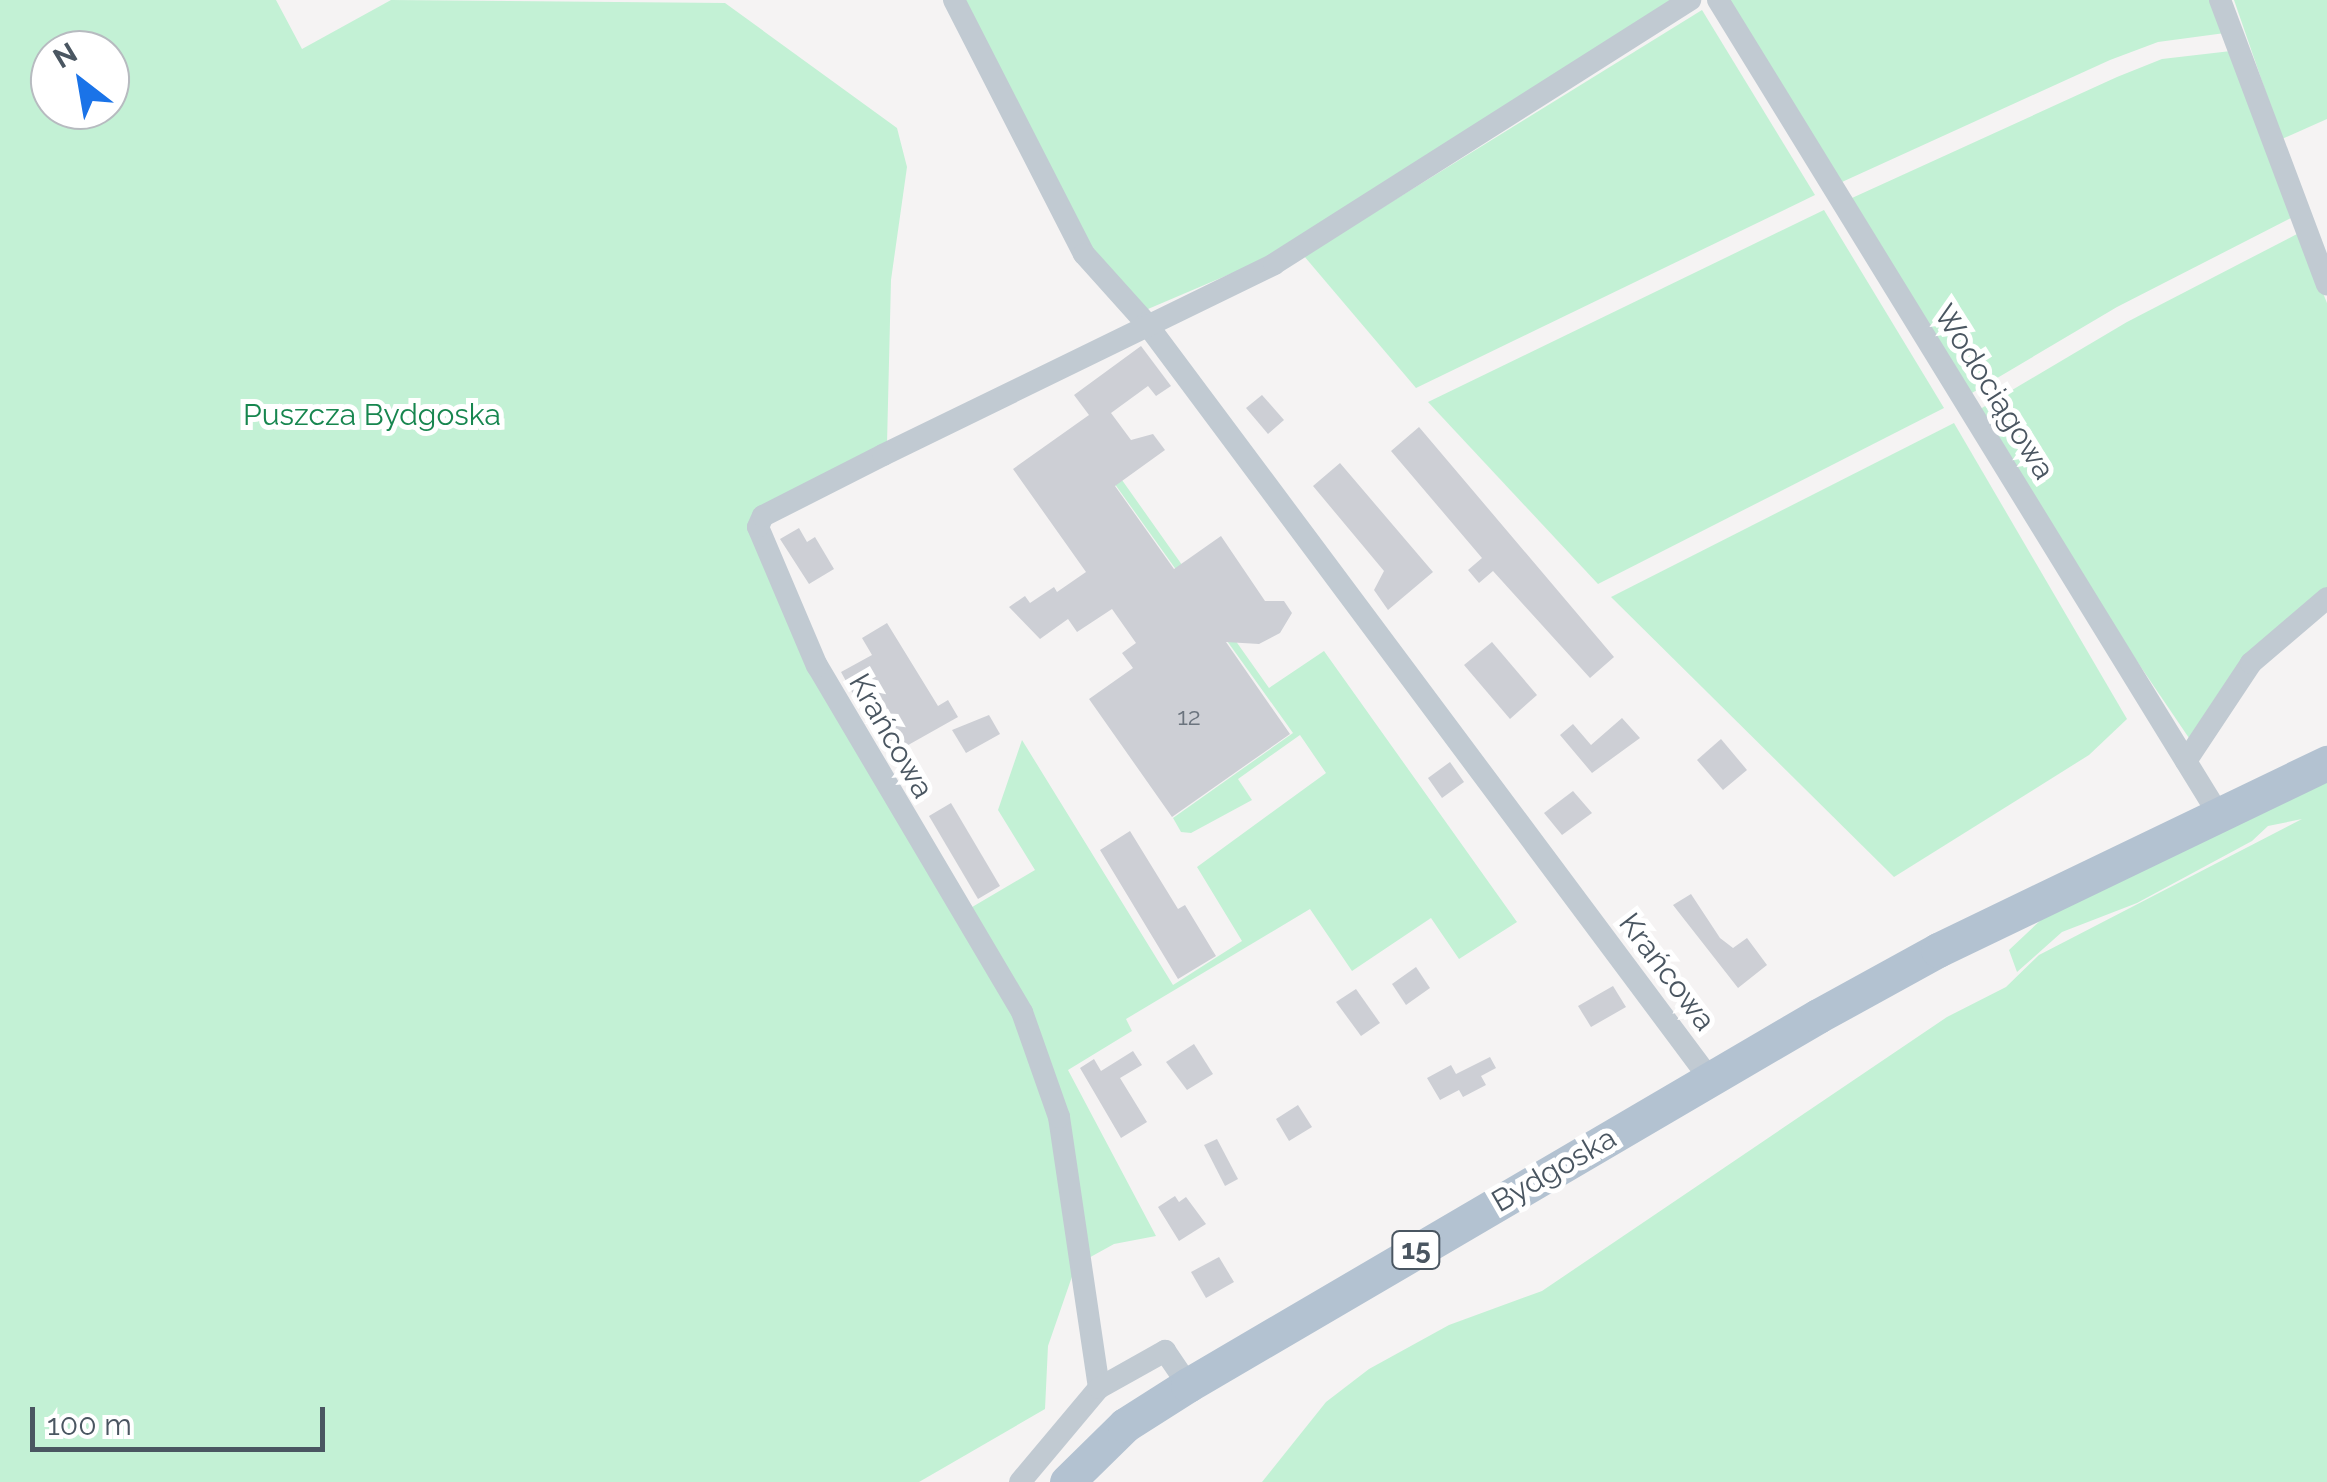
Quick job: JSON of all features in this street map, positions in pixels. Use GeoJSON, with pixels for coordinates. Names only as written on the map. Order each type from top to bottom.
{"type":"FeatureCollection","features":[{"type":"Feature","properties":{"kind":"main road","name":"15"},"geometry":{"type":"LineString","coordinates":[[2219,814],[2327,763]]}},
{"type":"Feature","properties":{"kind":"main road","name":"Bydgoska"},"geometry":{"type":"LineString","coordinates":[[1067,1482],[1126,1425],[1188,1385],[1710,1079],[1989,925],[2219,814]]}},
{"type":"Feature","properties":{"kind":"street","name":"Krańcowa"},"geometry":{"type":"LineString","coordinates":[[954,0],[1084,254],[1146,323],[1710,1079]]}},
{"type":"Feature","properties":{"kind":"street"},"geometry":{"type":"LineString","coordinates":[[1146,323],[1274,264],[1690,0]]}},
{"type":"Feature","properties":{"kind":"street","name":"Wodociągowa"},"geometry":{"type":"LineString","coordinates":[[1718,0],[2219,814]]}},
{"type":"Feature","properties":{"kind":"street"},"geometry":{"type":"LineString","coordinates":[[2220,0],[2327,285]]}},
{"type":"Feature","properties":{"kind":"street","name":"Krańcowa"},"geometry":{"type":"LineString","coordinates":[[1099,1388],[1060,1117],[1028,1029],[816,666],[758,527],[764,516],[1146,323]]}},
{"type":"Feature","properties":{"kind":"street"},"geometry":{"type":"LineString","coordinates":[[2186,761],[2251,663],[2327,598]]}},
{"type":"Feature","properties":{"kind":"street"},"geometry":{"type":"LineString","coordinates":[[1020,1482],[1099,1388],[1166,1351],[1188,1385]]}},
{"type":"Feature","properties":{"kind":"green space","name":"Puszcza Bydgoska"},"geometry":{"type":"Polygon","coordinates":[[[0,0],[276,0],[302,49],[391,0],[725,3],[897,128],[907,167],[891,280],[887,444],[758,528],[804,641],[962,913],[1035,870],[998,810],[1022,740],[1173,985],[1242,941],[1197,867],[1326,773],[1300,735],[1238,779],[1252,800],[1191,833],[1181,832],[1173,818],[1293,733],[1074,427],[1081,422],[1269,688],[1324,651],[1517,922],[1459,959],[1431,918],[1352,971],[1310,909],[1126,1019],[1132,1031],[1068,1070],[1156,1236],[1114,1244],[1076,1265],[1048,1346],[1045,1409],[919,1482],[0,1482],[0,0]]]}},
{"type":"Feature","properties":{"kind":"green space"},"geometry":{"type":"Polygon","coordinates":[[[964,0],[1683,0],[1270,257],[1141,312],[1092,249],[964,0]]]}},
{"type":"Feature","properties":{"kind":"green space"},"geometry":{"type":"Polygon","coordinates":[[[1717,0],[2215,0],[2225,33],[2158,42],[2110,60],[1831,187],[1717,0]]]}},
{"type":"Feature","properties":{"kind":"green space"},"geometry":{"type":"Polygon","coordinates":[[[2234,0],[2327,0],[2327,119],[2282,139],[2234,0]]]}},
{"type":"Feature","properties":{"kind":"green space"},"geometry":{"type":"Polygon","coordinates":[[[1702,10],[1815,195],[1416,388],[1304,256],[1702,10]]]}},
{"type":"Feature","properties":{"kind":"green space"},"geometry":{"type":"Polygon","coordinates":[[[2231,51],[2293,217],[2117,307],[1960,400],[1841,203],[2162,59],[2231,51]]]}},
{"type":"Feature","properties":{"kind":"green space"},"geometry":{"type":"Polygon","coordinates":[[[1824,210],[1944,408],[1598,584],[1428,402],[1824,210]]]}},
{"type":"Feature","properties":{"kind":"green space"},"geometry":{"type":"Polygon","coordinates":[[[2299,233],[2327,303],[2327,592],[2191,741],[1970,415],[2127,322],[2299,233]]]}},
{"type":"Feature","properties":{"kind":"green space"},"geometry":{"type":"Polygon","coordinates":[[[1954,423],[2127,719],[2089,755],[1894,877],[1611,597],[1954,423]]]}},
{"type":"Feature","properties":{"kind":"green space"},"geometry":{"type":"Polygon","coordinates":[[[2327,782],[2327,1482],[1262,1482],[1326,1402],[1369,1369],[1449,1325],[1542,1291],[1947,1017],[2006,987],[2039,955],[2302,819],[2268,826],[2252,841],[2137,903],[2062,932],[2017,972],[2009,950],[2043,918],[2327,782]]]}},
{"type":"Feature","properties":{"kind":"building"},"geometry":{"type":"Polygon","coordinates":[[[1141,346],[1171,386],[1156,396],[1148,386],[1111,413],[1131,440],[1153,434],[1165,450],[1115,486],[1174,569],[1221,536],[1265,601],[1284,601],[1292,613],[1280,633],[1259,644],[1226,642],[1290,734],[1172,817],[1089,699],[1133,668],[1122,653],[1136,643],[1112,609],[1077,632],[1068,619],[1040,639],[1009,607],[1025,596],[1030,603],[1054,587],[1057,592],[1086,572],[1013,469],[1089,415],[1074,395],[1141,346]]]}},
{"type":"Feature","properties":{"kind":"building"},"geometry":{"type":"Polygon","coordinates":[[[1262,395],[1284,420],[1268,434],[1246,408],[1262,395]]]}},
{"type":"Feature","properties":{"kind":"building"},"geometry":{"type":"Polygon","coordinates":[[[1419,427],[1614,657],[1590,678],[1493,571],[1479,583],[1468,570],[1482,558],[1391,451],[1419,427]]]}},
{"type":"Feature","properties":{"kind":"building"},"geometry":{"type":"Polygon","coordinates":[[[1340,463],[1433,572],[1388,610],[1374,590],[1384,571],[1313,486],[1340,463]]]}},
{"type":"Feature","properties":{"kind":"building"},"geometry":{"type":"Polygon","coordinates":[[[799,528],[807,542],[815,537],[834,569],[809,584],[780,539],[799,528]]]}},
{"type":"Feature","properties":{"kind":"building"},"geometry":{"type":"Polygon","coordinates":[[[887,623],[938,706],[948,700],[958,717],[894,753],[887,742],[881,745],[841,672],[872,655],[862,638],[887,623]]]}},
{"type":"Feature","properties":{"kind":"building"},"geometry":{"type":"Polygon","coordinates":[[[1492,642],[1537,695],[1510,719],[1464,665],[1492,642]]]}},
{"type":"Feature","properties":{"kind":"building"},"geometry":{"type":"Polygon","coordinates":[[[989,715],[1000,734],[966,753],[952,730],[989,715]]]}},
{"type":"Feature","properties":{"kind":"building"},"geometry":{"type":"Polygon","coordinates":[[[1622,718],[1640,738],[1592,773],[1560,735],[1573,724],[1591,745],[1622,718]]]}},
{"type":"Feature","properties":{"kind":"building"},"geometry":{"type":"Polygon","coordinates":[[[1721,739],[1747,770],[1723,790],[1697,760],[1721,739]]]}},
{"type":"Feature","properties":{"kind":"building"},"geometry":{"type":"Polygon","coordinates":[[[1450,762],[1464,782],[1442,798],[1428,778],[1450,762]]]}},
{"type":"Feature","properties":{"kind":"building"},"geometry":{"type":"Polygon","coordinates":[[[1573,791],[1592,813],[1562,835],[1544,813],[1573,791]]]}},
{"type":"Feature","properties":{"kind":"building"},"geometry":{"type":"Polygon","coordinates":[[[951,803],[1000,886],[978,899],[929,816],[951,803]]]}},
{"type":"Feature","properties":{"kind":"building"},"geometry":{"type":"Polygon","coordinates":[[[1130,831],[1178,909],[1185,905],[1216,956],[1178,979],[1100,850],[1130,831]]]}},
{"type":"Feature","properties":{"kind":"building"},"geometry":{"type":"Polygon","coordinates":[[[1691,894],[1720,938],[1733,948],[1747,938],[1767,965],[1738,988],[1673,905],[1691,894]]]}},
{"type":"Feature","properties":{"kind":"building"},"geometry":{"type":"Polygon","coordinates":[[[1416,967],[1430,988],[1406,1005],[1392,984],[1416,967]]]}},
{"type":"Feature","properties":{"kind":"building"},"geometry":{"type":"Polygon","coordinates":[[[1613,986],[1626,1007],[1591,1027],[1578,1006],[1613,986]]]}},
{"type":"Feature","properties":{"kind":"building"},"geometry":{"type":"Polygon","coordinates":[[[1356,989],[1380,1023],[1361,1036],[1336,1002],[1356,989]]]}},
{"type":"Feature","properties":{"kind":"building"},"geometry":{"type":"Polygon","coordinates":[[[1194,1044],[1213,1074],[1187,1090],[1166,1062],[1194,1044]]]}},
{"type":"Feature","properties":{"kind":"building"},"geometry":{"type":"Polygon","coordinates":[[[1133,1051],[1142,1065],[1120,1078],[1147,1122],[1121,1138],[1080,1068],[1094,1059],[1101,1071],[1133,1051]]]}},
{"type":"Feature","properties":{"kind":"building"},"geometry":{"type":"Polygon","coordinates":[[[1490,1057],[1496,1068],[1481,1076],[1486,1085],[1463,1097],[1459,1090],[1440,1100],[1427,1078],[1451,1065],[1456,1074],[1490,1057]]]}},
{"type":"Feature","properties":{"kind":"building"},"geometry":{"type":"Polygon","coordinates":[[[1298,1105],[1312,1127],[1289,1141],[1276,1119],[1298,1105]]]}},
{"type":"Feature","properties":{"kind":"building"},"geometry":{"type":"Polygon","coordinates":[[[1217,1139],[1238,1179],[1225,1186],[1204,1145],[1217,1139]]]}},
{"type":"Feature","properties":{"kind":"building"},"geometry":{"type":"Polygon","coordinates":[[[1175,1196],[1179,1202],[1186,1197],[1206,1224],[1179,1241],[1158,1207],[1175,1196]]]}},
{"type":"Feature","properties":{"kind":"building"},"geometry":{"type":"Polygon","coordinates":[[[1219,1257],[1234,1282],[1206,1298],[1191,1272],[1219,1257]]]}}]}
